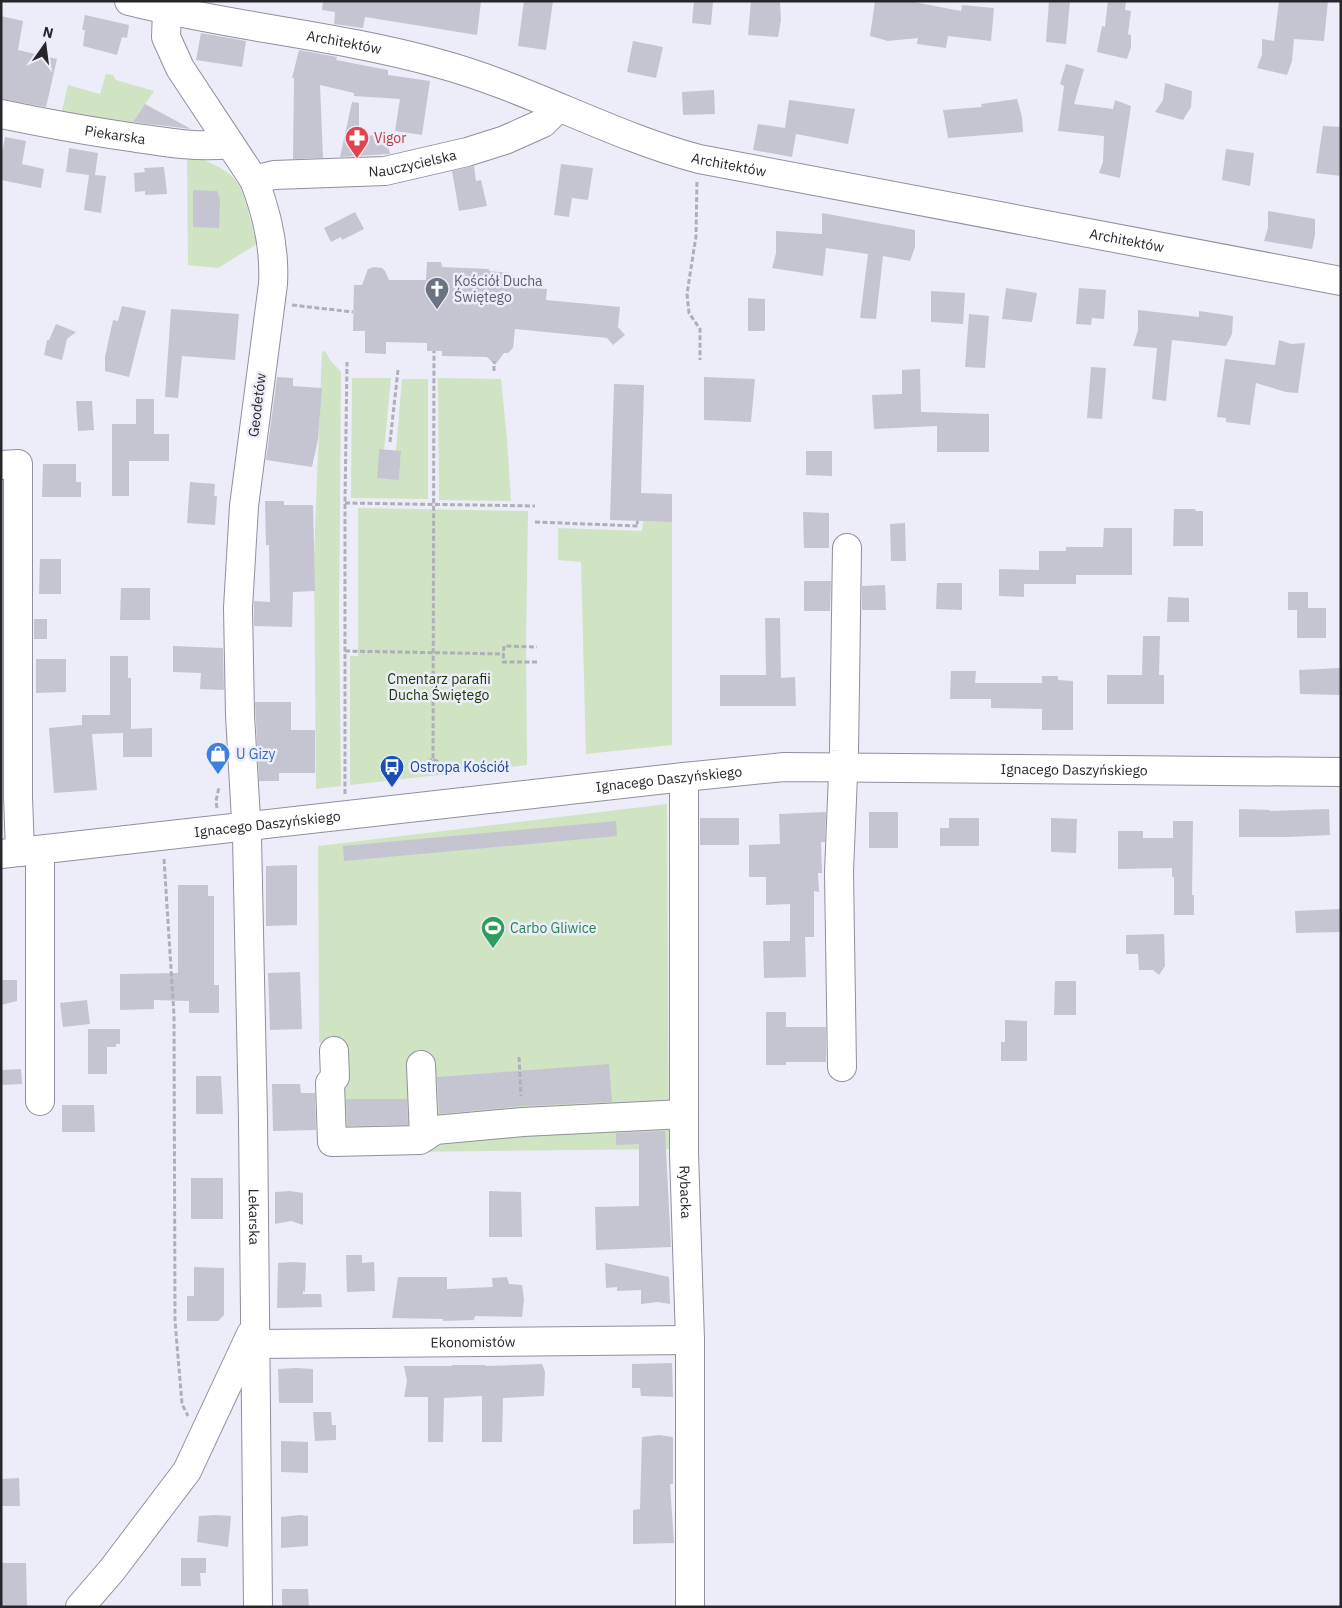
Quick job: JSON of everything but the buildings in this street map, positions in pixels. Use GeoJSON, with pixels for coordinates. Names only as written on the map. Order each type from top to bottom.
{"type":"FeatureCollection","features":[{"type":"Feature","properties":{"kind":"street","name":"Architektów"},"geometry":{"type":"LineString","coordinates":[[130,1],[167,11],[272,28],[404,54],[486,77],[639,140],[699,160],[1341,281]]}},
{"type":"Feature","properties":{"kind":"street","name":"Geodetów"},"geometry":{"type":"LineString","coordinates":[[167,11],[166,37],[171,51],[180,68],[254,180],[262,199],[274,260],[273,284],[244,506],[238,608],[240,715],[246,827]]}},
{"type":"Feature","properties":{"kind":"street","name":"Nauczycielska"},"geometry":{"type":"LineString","coordinates":[[254,180],[274,175],[373,172],[467,152],[505,140],[543,123],[558,108]]}},
{"type":"Feature","properties":{"kind":"street","name":"Piekarska"},"geometry":{"type":"LineString","coordinates":[[1,114],[60,127],[158,142],[198,146],[230,144]]}},
{"type":"Feature","properties":{"kind":"street"},"geometry":{"type":"LineString","coordinates":[[1,465],[18,464],[18,797],[40,1102]]}},
{"type":"Feature","properties":{"kind":"street"},"geometry":{"type":"LineString","coordinates":[[842,1067],[839,872],[843,767],[846,548]]}},
{"type":"Feature","properties":{"kind":"street","name":"Ignacego Daszyńskiego"},"geometry":{"type":"LineString","coordinates":[[21,852],[784,767],[1341,772]]}},
{"type":"Feature","properties":{"kind":"street","name":"Rybacka"},"geometry":{"type":"LineString","coordinates":[[684,777],[684,1114],[690,1340],[690,1607]]}},
{"type":"Feature","properties":{"kind":"street","name":"Lekarska"},"geometry":{"type":"LineString","coordinates":[[246,827],[253,1119],[258,1607]]}},
{"type":"Feature","properties":{"kind":"street"},"geometry":{"type":"LineString","coordinates":[[334,1051],[335,1077],[330,1084],[332,1142],[420,1140],[435,1130],[523,1122],[684,1114]]}},
{"type":"Feature","properties":{"kind":"street"},"geometry":{"type":"LineString","coordinates":[[421,1065],[424,1137]]}},
{"type":"Feature","properties":{"kind":"street"},"geometry":{"type":"LineString","coordinates":[[80,1607],[112,1570],[187,1471],[255,1335]]}},
{"type":"Feature","properties":{"kind":"street","name":"Ekonomistów"},"geometry":{"type":"LineString","coordinates":[[255,1335],[690,1340]]}},
{"type":"Feature","properties":{"kind":"path"},"geometry":{"type":"LineString","coordinates":[[699,160],[696,236],[687,294],[688,313],[700,329],[700,360]]}},
{"type":"Feature","properties":{"kind":"path"},"geometry":{"type":"LineString","coordinates":[[300,307],[353,312]]}},
{"type":"Feature","properties":{"kind":"path"},"geometry":{"type":"LineString","coordinates":[[433,760],[434,351]]}},
{"type":"Feature","properties":{"kind":"path"},"geometry":{"type":"LineString","coordinates":[[494,361],[494,371]]}},
{"type":"Feature","properties":{"kind":"path"},"geometry":{"type":"LineString","coordinates":[[345,796],[347,362]]}},
{"type":"Feature","properties":{"kind":"path"},"geometry":{"type":"LineString","coordinates":[[390,442],[398,370]]}},
{"type":"Feature","properties":{"kind":"path"},"geometry":{"type":"LineString","coordinates":[[345,503],[535,506]]}},
{"type":"Feature","properties":{"kind":"path"},"geometry":{"type":"LineString","coordinates":[[535,522],[638,526],[637,521]]}},
{"type":"Feature","properties":{"kind":"path"},"geometry":{"type":"LineString","coordinates":[[537,647],[504,646],[503,662],[537,662]]}},
{"type":"Feature","properties":{"kind":"path"},"geometry":{"type":"LineString","coordinates":[[345,651],[504,654]]}},
{"type":"Feature","properties":{"kind":"path"},"geometry":{"type":"LineString","coordinates":[[218,813],[216,801],[219,787]]}},
{"type":"Feature","properties":{"kind":"path"},"geometry":{"type":"LineString","coordinates":[[163,836],[174,1015],[175,1321],[182,1404],[201,1442]]}},
{"type":"Feature","properties":{"kind":"path"},"geometry":{"type":"LineString","coordinates":[[519,1056],[521,1096]]}},
{"type":"Feature","properties":{"kind":"green space"},"geometry":{"type":"Polygon","coordinates":[[[106,74],[113,75],[116,80],[154,91],[129,128],[60,119],[68,85],[100,94],[106,74]]]}},
{"type":"Feature","properties":{"kind":"green space"},"geometry":{"type":"Polygon","coordinates":[[[187,154],[217,166],[236,181],[245,200],[257,244],[218,268],[188,265],[187,154]]]}},
{"type":"Feature","properties":{"kind":"green space"},"geometry":{"type":"Polygon","coordinates":[[[322,351],[326,352],[330,360],[341,372],[339,618],[341,786],[316,789],[314,556],[322,351]]]}},
{"type":"Feature","properties":{"kind":"green space"},"geometry":{"type":"Polygon","coordinates":[[[352,378],[391,378],[384,450],[379,450],[377,478],[399,479],[401,451],[396,451],[402,379],[428,379],[428,499],[351,498],[352,378]]]}},
{"type":"Feature","properties":{"kind":"green space"},"geometry":{"type":"Polygon","coordinates":[[[438,378],[501,379],[511,501],[439,500],[438,378]]]}},
{"type":"Feature","properties":{"kind":"green space","name":"Cmentarz parafii Ducha Świętego"},"geometry":{"type":"Polygon","coordinates":[[[358,508],[528,511],[527,765],[350,785],[350,656],[358,656],[358,508]]]}},
{"type":"Feature","properties":{"kind":"green space"},"geometry":{"type":"Polygon","coordinates":[[[643,521],[672,522],[672,745],[586,754],[581,562],[558,560],[558,528],[642,531],[643,521]]]}},
{"type":"Feature","properties":{"kind":"green space","name":"Carbo Gliwice"},"geometry":{"type":"Polygon","coordinates":[[[667,804],[669,1149],[324,1153],[323,1042],[319,1042],[318,846],[667,804]]]}},
{"type":"Feature","properties":{"kind":"place","name":"Vigor"},"geometry":{"type":"Point","coordinates":[357,159]}},
{"type":"Feature","properties":{"kind":"place","name":"Kościół Ducha Świętego"},"geometry":{"type":"Point","coordinates":[437,310]}},
{"type":"Feature","properties":{"kind":"place","name":"U Gizy"},"geometry":{"type":"Point","coordinates":[218,775]}},
{"type":"Feature","properties":{"kind":"place","name":"Ostropa Kościół"},"geometry":{"type":"Point","coordinates":[392,788]}},
{"type":"Feature","properties":{"kind":"place","name":"Carbo Gliwice"},"geometry":{"type":"Point","coordinates":[493,949]}}]}
